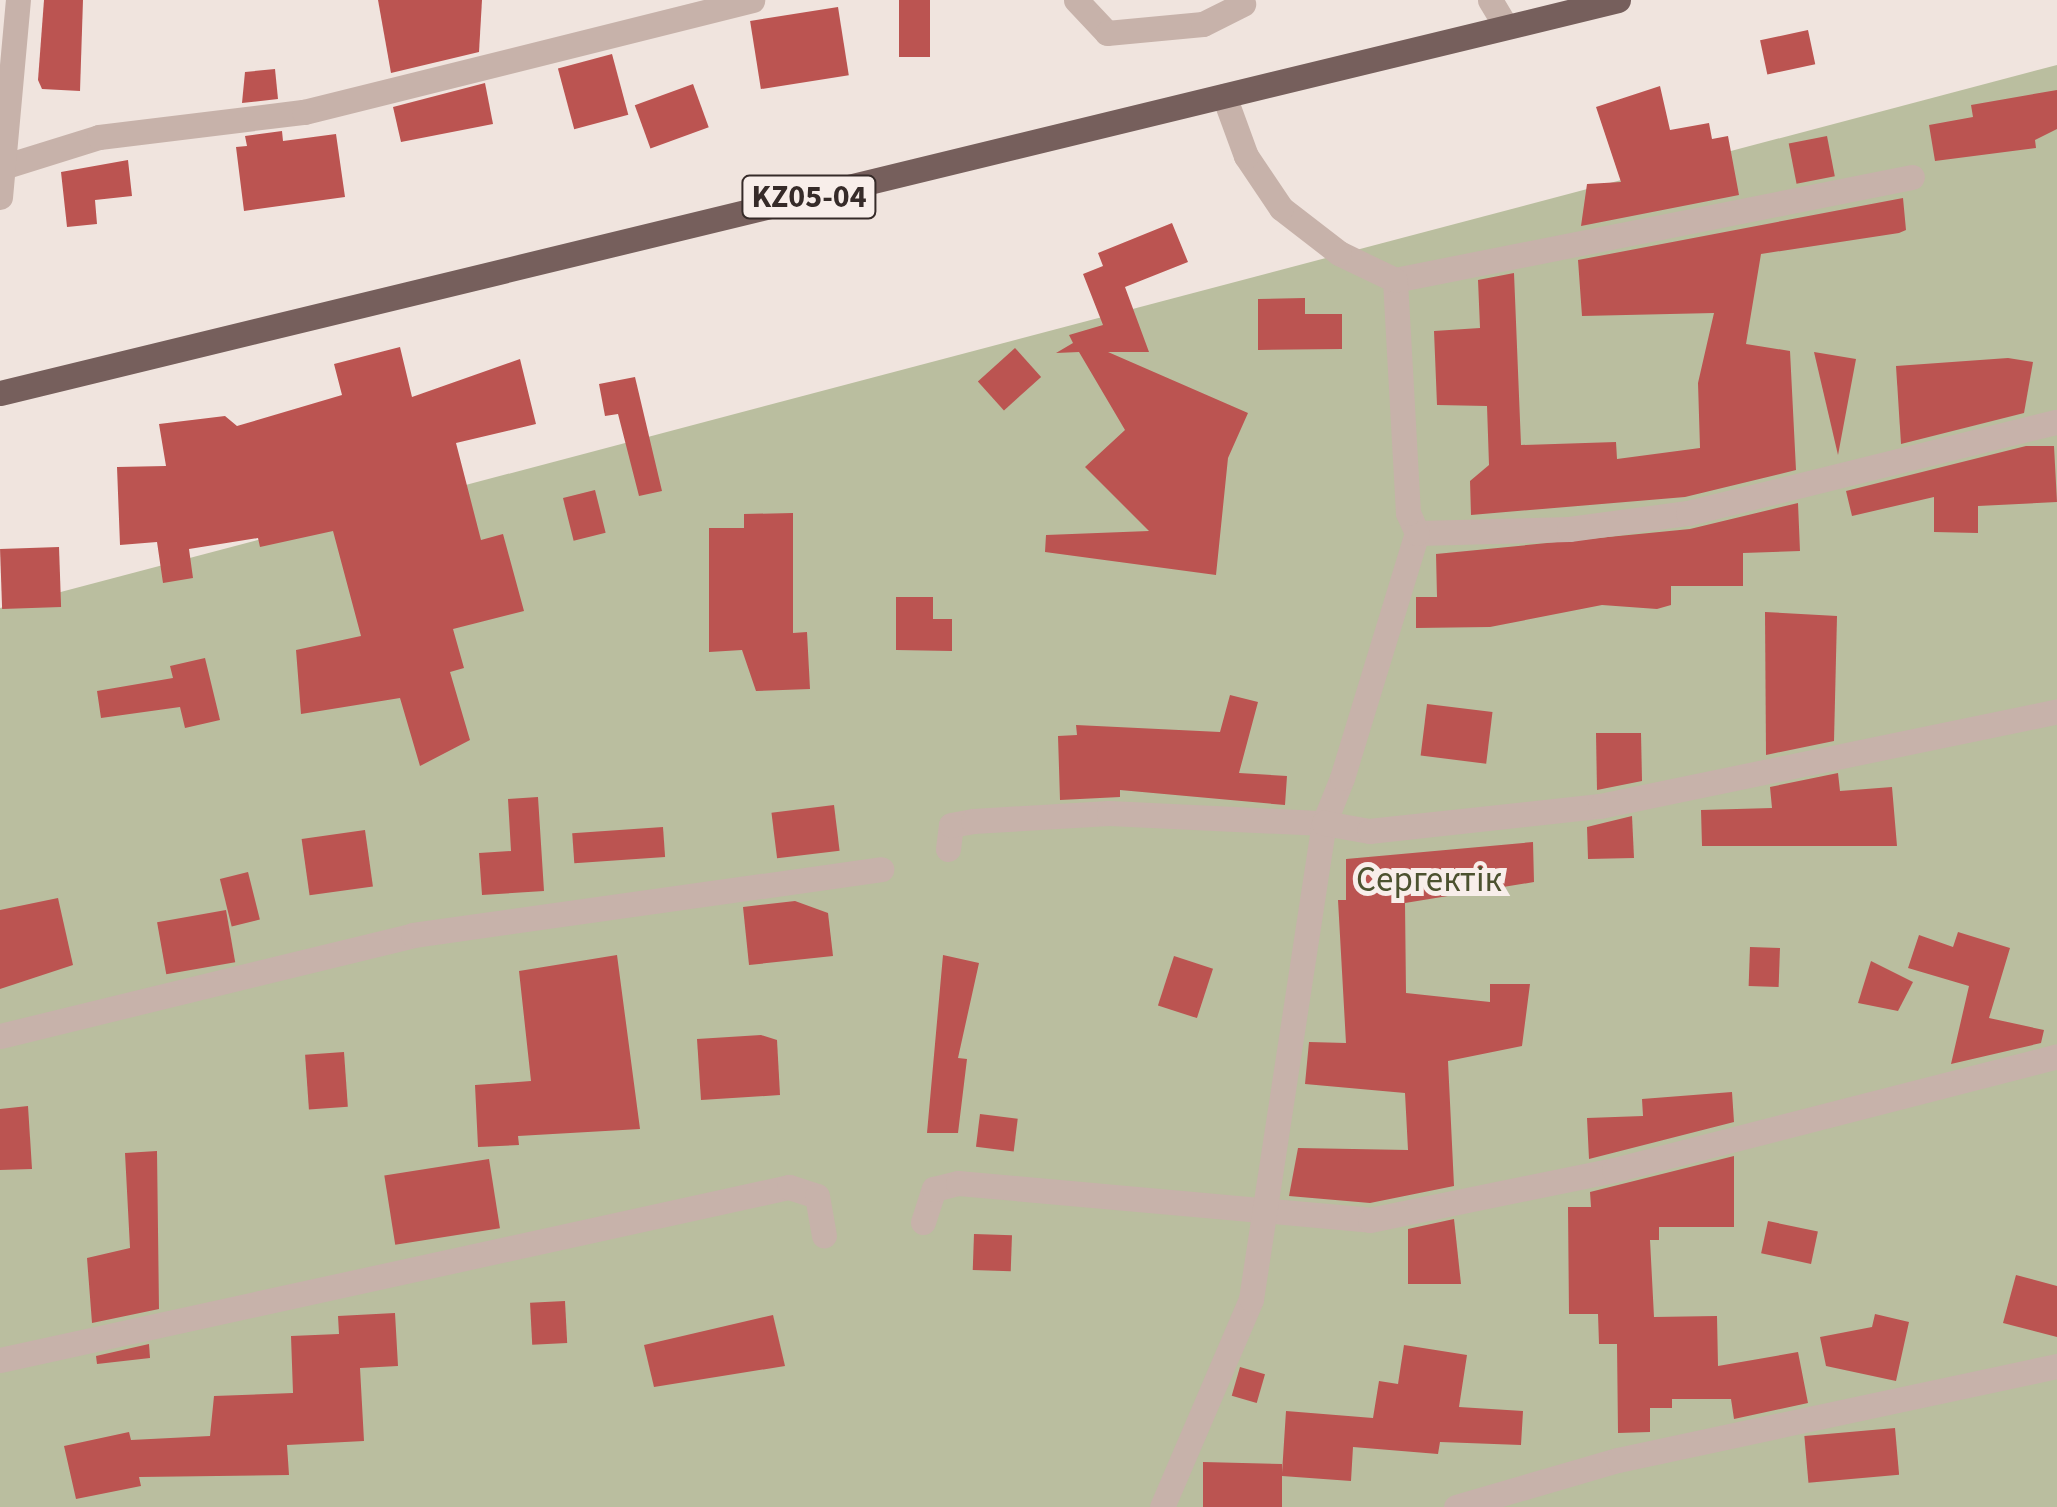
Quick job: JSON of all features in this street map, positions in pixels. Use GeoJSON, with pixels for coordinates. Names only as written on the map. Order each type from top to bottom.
{"type":"FeatureCollection","features":[{"type":"Feature","properties":{"kind":"main road","name":"KZ05-04"},"geometry":{"type":"LineString","coordinates":[[0,393],[1618,0]]}},
{"type":"Feature","properties":{"kind":"street"},"geometry":{"type":"LineString","coordinates":[[0,197],[6,166],[18,0]]}},
{"type":"Feature","properties":{"kind":"street"},"geometry":{"type":"LineString","coordinates":[[6,166],[99,137],[304,112],[752,0]]}},
{"type":"Feature","properties":{"kind":"street"},"geometry":{"type":"LineString","coordinates":[[1076,0],[1107,33],[1203,24],[1242,4]]}},
{"type":"Feature","properties":{"kind":"street"},"geometry":{"type":"LineString","coordinates":[[1490,0],[1506,27]]}},
{"type":"Feature","properties":{"kind":"street"},"geometry":{"type":"LineString","coordinates":[[1224,96],[1246,156],[1281,208],[1338,254],[1395,280],[1912,177]]}},
{"type":"Feature","properties":{"kind":"street"},"geometry":{"type":"LineString","coordinates":[[1162,1507],[1250,1299],[1324,823],[1417,533],[1408,512],[1395,280]]}},
{"type":"Feature","properties":{"kind":"street"},"geometry":{"type":"LineString","coordinates":[[1417,533],[1552,530],[1688,513],[2057,422]]}},
{"type":"Feature","properties":{"kind":"street"},"geometry":{"type":"LineString","coordinates":[[948,849],[951,825],[1109,813],[1324,823],[1368,831],[1600,806],[2057,711]]}},
{"type":"Feature","properties":{"kind":"street"},"geometry":{"type":"LineString","coordinates":[[0,1036],[413,935],[880,869]]}},
{"type":"Feature","properties":{"kind":"street"},"geometry":{"type":"LineString","coordinates":[[922,1222],[934,1189],[958,1183],[1266,1215],[1370,1220],[1614,1170],[2057,1056]]}},
{"type":"Feature","properties":{"kind":"street"},"geometry":{"type":"LineString","coordinates":[[0,1360],[790,1187],[817,1196],[824,1235]]}},
{"type":"Feature","properties":{"kind":"street"},"geometry":{"type":"LineString","coordinates":[[1456,1507],[1618,1460],[2057,1366]]}},
{"type":"Feature","properties":{"kind":"green space","name":"Сергектік"},"geometry":{"type":"Polygon","coordinates":[[[2057,65],[2057,1507],[0,1507],[0,608],[2057,65]]]}},
{"type":"Feature","properties":{"kind":"building"},"geometry":{"type":"Polygon","coordinates":[[[44,0],[83,0],[80,91],[42,89],[38,80],[44,0]]]}},
{"type":"Feature","properties":{"kind":"building"},"geometry":{"type":"Polygon","coordinates":[[[378,0],[482,0],[479,52],[391,73],[378,0]]]}},
{"type":"Feature","properties":{"kind":"building"},"geometry":{"type":"Polygon","coordinates":[[[899,0],[930,0],[930,57],[899,57],[899,0]]]}},
{"type":"Feature","properties":{"kind":"building"},"geometry":{"type":"Polygon","coordinates":[[[838,7],[849,75],[761,89],[750,21],[838,7]]]}},
{"type":"Feature","properties":{"kind":"building"},"geometry":{"type":"Polygon","coordinates":[[[1808,30],[1815,64],[1767,74],[1760,40],[1808,30]]]}},
{"type":"Feature","properties":{"kind":"building"},"geometry":{"type":"Polygon","coordinates":[[[612,54],[628,115],[574,129],[558,68],[612,54]]]}},
{"type":"Feature","properties":{"kind":"building"},"geometry":{"type":"Polygon","coordinates":[[[275,69],[278,99],[242,103],[245,72],[275,69]]]}},
{"type":"Feature","properties":{"kind":"building"},"geometry":{"type":"Polygon","coordinates":[[[485,83],[493,124],[401,142],[393,107],[485,83]]]}},
{"type":"Feature","properties":{"kind":"building"},"geometry":{"type":"Polygon","coordinates":[[[693,84],[709,127],[650,148],[635,105],[693,84]]]}},
{"type":"Feature","properties":{"kind":"building"},"geometry":{"type":"Polygon","coordinates":[[[1660,86],[1670,130],[1709,123],[1712,139],[1728,136],[1739,195],[1581,226],[1587,184],[1621,182],[1596,107],[1660,86]]]}},
{"type":"Feature","properties":{"kind":"building"},"geometry":{"type":"Polygon","coordinates":[[[2057,90],[2057,129],[2035,140],[2036,148],[1935,161],[1929,125],[1973,117],[1971,105],[2057,90]]]}},
{"type":"Feature","properties":{"kind":"building"},"geometry":{"type":"Polygon","coordinates":[[[282,131],[283,141],[336,134],[345,197],[244,211],[236,147],[247,146],[245,136],[282,131]]]}},
{"type":"Feature","properties":{"kind":"building"},"geometry":{"type":"Polygon","coordinates":[[[1827,136],[1835,176],[1797,184],[1789,143],[1827,136]]]}},
{"type":"Feature","properties":{"kind":"building"},"geometry":{"type":"Polygon","coordinates":[[[128,160],[132,196],[95,200],[97,224],[67,227],[61,172],[128,160]]]}},
{"type":"Feature","properties":{"kind":"building"},"geometry":{"type":"Polygon","coordinates":[[[1903,198],[1906,230],[1899,233],[1761,254],[1746,344],[1790,351],[1796,470],[1685,497],[1471,515],[1470,481],[1489,465],[1487,406],[1437,405],[1434,331],[1480,328],[1478,280],[1514,273],[1521,445],[1616,442],[1617,459],[1700,448],[1698,383],[1714,313],[1582,316],[1578,260],[1903,198]]]}},
{"type":"Feature","properties":{"kind":"building"},"geometry":{"type":"Polygon","coordinates":[[[1172,223],[1188,262],[1125,287],[1149,352],[1108,352],[1248,413],[1228,458],[1216,575],[1045,552],[1046,535],[1149,531],[1085,467],[1125,430],[1079,352],[1056,353],[1073,343],[1069,335],[1103,325],[1083,274],[1103,266],[1098,253],[1172,223]]]}},
{"type":"Feature","properties":{"kind":"building"},"geometry":{"type":"Polygon","coordinates":[[[1305,298],[1305,314],[1342,314],[1342,349],[1258,350],[1258,299],[1305,298]]]}},
{"type":"Feature","properties":{"kind":"building"},"geometry":{"type":"Polygon","coordinates":[[[400,347],[412,397],[520,359],[536,424],[456,443],[481,540],[503,534],[524,611],[453,629],[464,668],[450,672],[470,740],[420,766],[400,698],[301,714],[296,650],[361,636],[333,531],[260,547],[258,538],[189,549],[193,578],[163,583],[157,542],[120,545],[117,467],[166,466],[159,424],[225,416],[237,426],[342,395],[334,364],[400,347]]]}},
{"type":"Feature","properties":{"kind":"building"},"geometry":{"type":"Polygon","coordinates":[[[1015,348],[1041,377],[1004,410],[978,381],[1015,348]]]}},
{"type":"Feature","properties":{"kind":"building"},"geometry":{"type":"Polygon","coordinates":[[[1814,352],[1856,359],[1838,455],[1814,352]]]}},
{"type":"Feature","properties":{"kind":"building"},"geometry":{"type":"Polygon","coordinates":[[[2008,358],[2033,362],[2024,413],[1901,444],[1896,366],[2008,358]]]}},
{"type":"Feature","properties":{"kind":"building"},"geometry":{"type":"Polygon","coordinates":[[[635,377],[662,491],[639,496],[618,414],[605,416],[599,384],[635,377]]]}},
{"type":"Feature","properties":{"kind":"building"},"geometry":{"type":"Polygon","coordinates":[[[2026,446],[2054,446],[2057,502],[1978,506],[1978,533],[1934,532],[1934,497],[1852,516],[1846,491],[2026,446]]]}},
{"type":"Feature","properties":{"kind":"building"},"geometry":{"type":"Polygon","coordinates":[[[595,490],[606,533],[574,541],[563,498],[595,490]]]}},
{"type":"Feature","properties":{"kind":"building"},"geometry":{"type":"Polygon","coordinates":[[[1798,503],[1800,551],[1743,553],[1743,586],[1671,586],[1671,605],[1657,609],[1602,605],[1490,627],[1416,628],[1416,597],[1437,597],[1436,554],[1690,529],[1798,503]]]}},
{"type":"Feature","properties":{"kind":"building"},"geometry":{"type":"Polygon","coordinates":[[[793,513],[793,633],[807,632],[810,689],[756,691],[742,650],[709,652],[709,528],[744,528],[744,514],[793,513]]]}},
{"type":"Feature","properties":{"kind":"building"},"geometry":{"type":"Polygon","coordinates":[[[59,547],[61,607],[2,609],[0,549],[59,547]]]}},
{"type":"Feature","properties":{"kind":"building"},"geometry":{"type":"Polygon","coordinates":[[[896,597],[933,597],[933,619],[952,619],[952,651],[896,650],[896,597]]]}},
{"type":"Feature","properties":{"kind":"building"},"geometry":{"type":"Polygon","coordinates":[[[1765,612],[1837,616],[1834,741],[1766,755],[1765,612]]]}},
{"type":"Feature","properties":{"kind":"building"},"geometry":{"type":"Polygon","coordinates":[[[205,658],[220,720],[185,728],[180,707],[101,718],[97,691],[173,678],[170,666],[205,658]]]}},
{"type":"Feature","properties":{"kind":"building"},"geometry":{"type":"Polygon","coordinates":[[[1230,695],[1258,702],[1239,773],[1287,776],[1285,805],[1120,790],[1120,797],[1060,800],[1058,736],[1077,735],[1076,725],[1220,732],[1230,695]]]}},
{"type":"Feature","properties":{"kind":"building"},"geometry":{"type":"Polygon","coordinates":[[[1427,704],[1493,712],[1486,764],[1421,756],[1427,704]]]}},
{"type":"Feature","properties":{"kind":"building"},"geometry":{"type":"Polygon","coordinates":[[[1596,733],[1641,733],[1642,781],[1597,790],[1596,733]]]}},
{"type":"Feature","properties":{"kind":"building"},"geometry":{"type":"Polygon","coordinates":[[[1838,773],[1840,791],[1892,787],[1897,846],[1702,846],[1701,810],[1772,808],[1770,787],[1838,773]]]}},
{"type":"Feature","properties":{"kind":"building"},"geometry":{"type":"Polygon","coordinates":[[[538,797],[544,891],[482,895],[479,853],[511,851],[508,799],[538,797]]]}},
{"type":"Feature","properties":{"kind":"building"},"geometry":{"type":"Polygon","coordinates":[[[834,805],[840,851],[777,858],[771,813],[834,805]]]}},
{"type":"Feature","properties":{"kind":"building"},"geometry":{"type":"Polygon","coordinates":[[[1632,816],[1634,858],[1588,859],[1587,827],[1632,816]]]}},
{"type":"Feature","properties":{"kind":"building"},"geometry":{"type":"Polygon","coordinates":[[[663,827],[665,857],[574,863],[572,833],[663,827]]]}},
{"type":"Feature","properties":{"kind":"building"},"geometry":{"type":"Polygon","coordinates":[[[365,830],[373,886],[310,895],[302,839],[365,830]]]}},
{"type":"Feature","properties":{"kind":"building"},"geometry":{"type":"Polygon","coordinates":[[[1533,842],[1534,882],[1405,903],[1406,993],[1490,1002],[1490,984],[1530,984],[1522,1046],[1448,1061],[1454,1186],[1370,1203],[1289,1196],[1298,1148],[1408,1150],[1405,1093],[1305,1084],[1309,1042],[1346,1043],[1338,900],[1346,900],[1346,859],[1533,842]]]}},
{"type":"Feature","properties":{"kind":"building"},"geometry":{"type":"Polygon","coordinates":[[[248,872],[260,920],[232,927],[220,879],[248,872]]]}},
{"type":"Feature","properties":{"kind":"building"},"geometry":{"type":"Polygon","coordinates":[[[58,898],[73,965],[0,989],[0,910],[58,898]]]}},
{"type":"Feature","properties":{"kind":"building"},"geometry":{"type":"Polygon","coordinates":[[[795,901],[828,913],[833,956],[749,965],[743,907],[795,901]]]}},
{"type":"Feature","properties":{"kind":"building"},"geometry":{"type":"Polygon","coordinates":[[[226,910],[235,962],[166,974],[157,922],[226,910]]]}},
{"type":"Feature","properties":{"kind":"building"},"geometry":{"type":"Polygon","coordinates":[[[1958,932],[2010,948],[1989,1018],[2044,1030],[2041,1043],[1951,1064],[1969,986],[1908,968],[1919,935],[1953,947],[1958,932]]]}},
{"type":"Feature","properties":{"kind":"building"},"geometry":{"type":"Polygon","coordinates":[[[1750,947],[1780,948],[1779,987],[1749,986],[1750,947]]]}},
{"type":"Feature","properties":{"kind":"building"},"geometry":{"type":"Polygon","coordinates":[[[617,955],[640,1129],[518,1136],[519,1145],[478,1147],[475,1085],[531,1081],[519,971],[617,955]]]}},
{"type":"Feature","properties":{"kind":"building"},"geometry":{"type":"Polygon","coordinates":[[[943,955],[979,963],[958,1058],[967,1059],[958,1133],[927,1133],[943,955]]]}},
{"type":"Feature","properties":{"kind":"building"},"geometry":{"type":"Polygon","coordinates":[[[1174,956],[1213,969],[1197,1018],[1158,1005],[1174,956]]]}},
{"type":"Feature","properties":{"kind":"building"},"geometry":{"type":"Polygon","coordinates":[[[1871,961],[1913,982],[1898,1011],[1858,1003],[1871,961]]]}},
{"type":"Feature","properties":{"kind":"building"},"geometry":{"type":"Polygon","coordinates":[[[761,1035],[777,1040],[780,1095],[701,1100],[697,1039],[761,1035]]]}},
{"type":"Feature","properties":{"kind":"building"},"geometry":{"type":"Polygon","coordinates":[[[344,1052],[348,1107],[309,1110],[305,1055],[344,1052]]]}},
{"type":"Feature","properties":{"kind":"building"},"geometry":{"type":"Polygon","coordinates":[[[1732,1092],[1734,1122],[1589,1159],[1587,1118],[1643,1116],[1642,1099],[1732,1092]]]}},
{"type":"Feature","properties":{"kind":"building"},"geometry":{"type":"Polygon","coordinates":[[[28,1106],[32,1169],[0,1170],[0,1109],[28,1106]]]}},
{"type":"Feature","properties":{"kind":"building"},"geometry":{"type":"Polygon","coordinates":[[[980,1114],[1018,1119],[1014,1151],[976,1147],[980,1114]]]}},
{"type":"Feature","properties":{"kind":"building"},"geometry":{"type":"Polygon","coordinates":[[[157,1151],[159,1309],[92,1323],[87,1258],[130,1248],[125,1153],[157,1151]]]}},
{"type":"Feature","properties":{"kind":"building"},"geometry":{"type":"Polygon","coordinates":[[[1734,1156],[1734,1227],[1659,1227],[1659,1240],[1650,1240],[1654,1317],[1717,1316],[1718,1366],[1798,1352],[1808,1403],[1734,1419],[1731,1399],[1672,1399],[1672,1408],[1650,1408],[1650,1432],[1618,1433],[1617,1344],[1599,1344],[1598,1314],[1569,1314],[1568,1207],[1591,1207],[1590,1192],[1734,1156]]]}},
{"type":"Feature","properties":{"kind":"building"},"geometry":{"type":"Polygon","coordinates":[[[489,1159],[500,1228],[395,1245],[384,1176],[489,1159]]]}},
{"type":"Feature","properties":{"kind":"building"},"geometry":{"type":"Polygon","coordinates":[[[1454,1219],[1461,1284],[1408,1284],[1408,1229],[1454,1219]]]}},
{"type":"Feature","properties":{"kind":"building"},"geometry":{"type":"Polygon","coordinates":[[[1768,1221],[1818,1232],[1811,1264],[1761,1253],[1768,1221]]]}},
{"type":"Feature","properties":{"kind":"building"},"geometry":{"type":"Polygon","coordinates":[[[974,1234],[1012,1235],[1011,1271],[973,1270],[974,1234]]]}},
{"type":"Feature","properties":{"kind":"building"},"geometry":{"type":"Polygon","coordinates":[[[2016,1275],[2057,1286],[2057,1337],[2003,1323],[2016,1275]]]}},
{"type":"Feature","properties":{"kind":"building"},"geometry":{"type":"Polygon","coordinates":[[[565,1301],[567,1343],[532,1345],[530,1303],[565,1301]]]}},
{"type":"Feature","properties":{"kind":"building"},"geometry":{"type":"Polygon","coordinates":[[[395,1313],[398,1366],[360,1368],[364,1441],[287,1445],[289,1475],[139,1477],[141,1486],[76,1499],[64,1446],[129,1432],[131,1440],[210,1436],[214,1396],[293,1393],[291,1336],[339,1334],[338,1316],[395,1313]]]}},
{"type":"Feature","properties":{"kind":"building"},"geometry":{"type":"Polygon","coordinates":[[[1875,1314],[1909,1322],[1896,1381],[1826,1366],[1820,1337],[1872,1327],[1875,1314]]]}},
{"type":"Feature","properties":{"kind":"building"},"geometry":{"type":"Polygon","coordinates":[[[773,1315],[785,1366],[654,1387],[644,1345],[773,1315]]]}},
{"type":"Feature","properties":{"kind":"building"},"geometry":{"type":"Polygon","coordinates":[[[149,1344],[150,1358],[97,1364],[96,1356],[149,1344]]]}},
{"type":"Feature","properties":{"kind":"building"},"geometry":{"type":"Polygon","coordinates":[[[1404,1345],[1467,1355],[1459,1407],[1523,1411],[1521,1445],[1440,1442],[1438,1454],[1353,1447],[1351,1481],[1282,1476],[1282,1507],[1203,1507],[1203,1462],[1282,1464],[1282,1473],[1286,1411],[1373,1418],[1379,1381],[1398,1384],[1404,1345]]]}},
{"type":"Feature","properties":{"kind":"building"},"geometry":{"type":"Polygon","coordinates":[[[1240,1367],[1265,1374],[1257,1403],[1232,1396],[1240,1367]]]}},
{"type":"Feature","properties":{"kind":"building"},"geometry":{"type":"Polygon","coordinates":[[[1895,1428],[1899,1475],[1808,1483],[1804,1436],[1895,1428]]]}}]}
